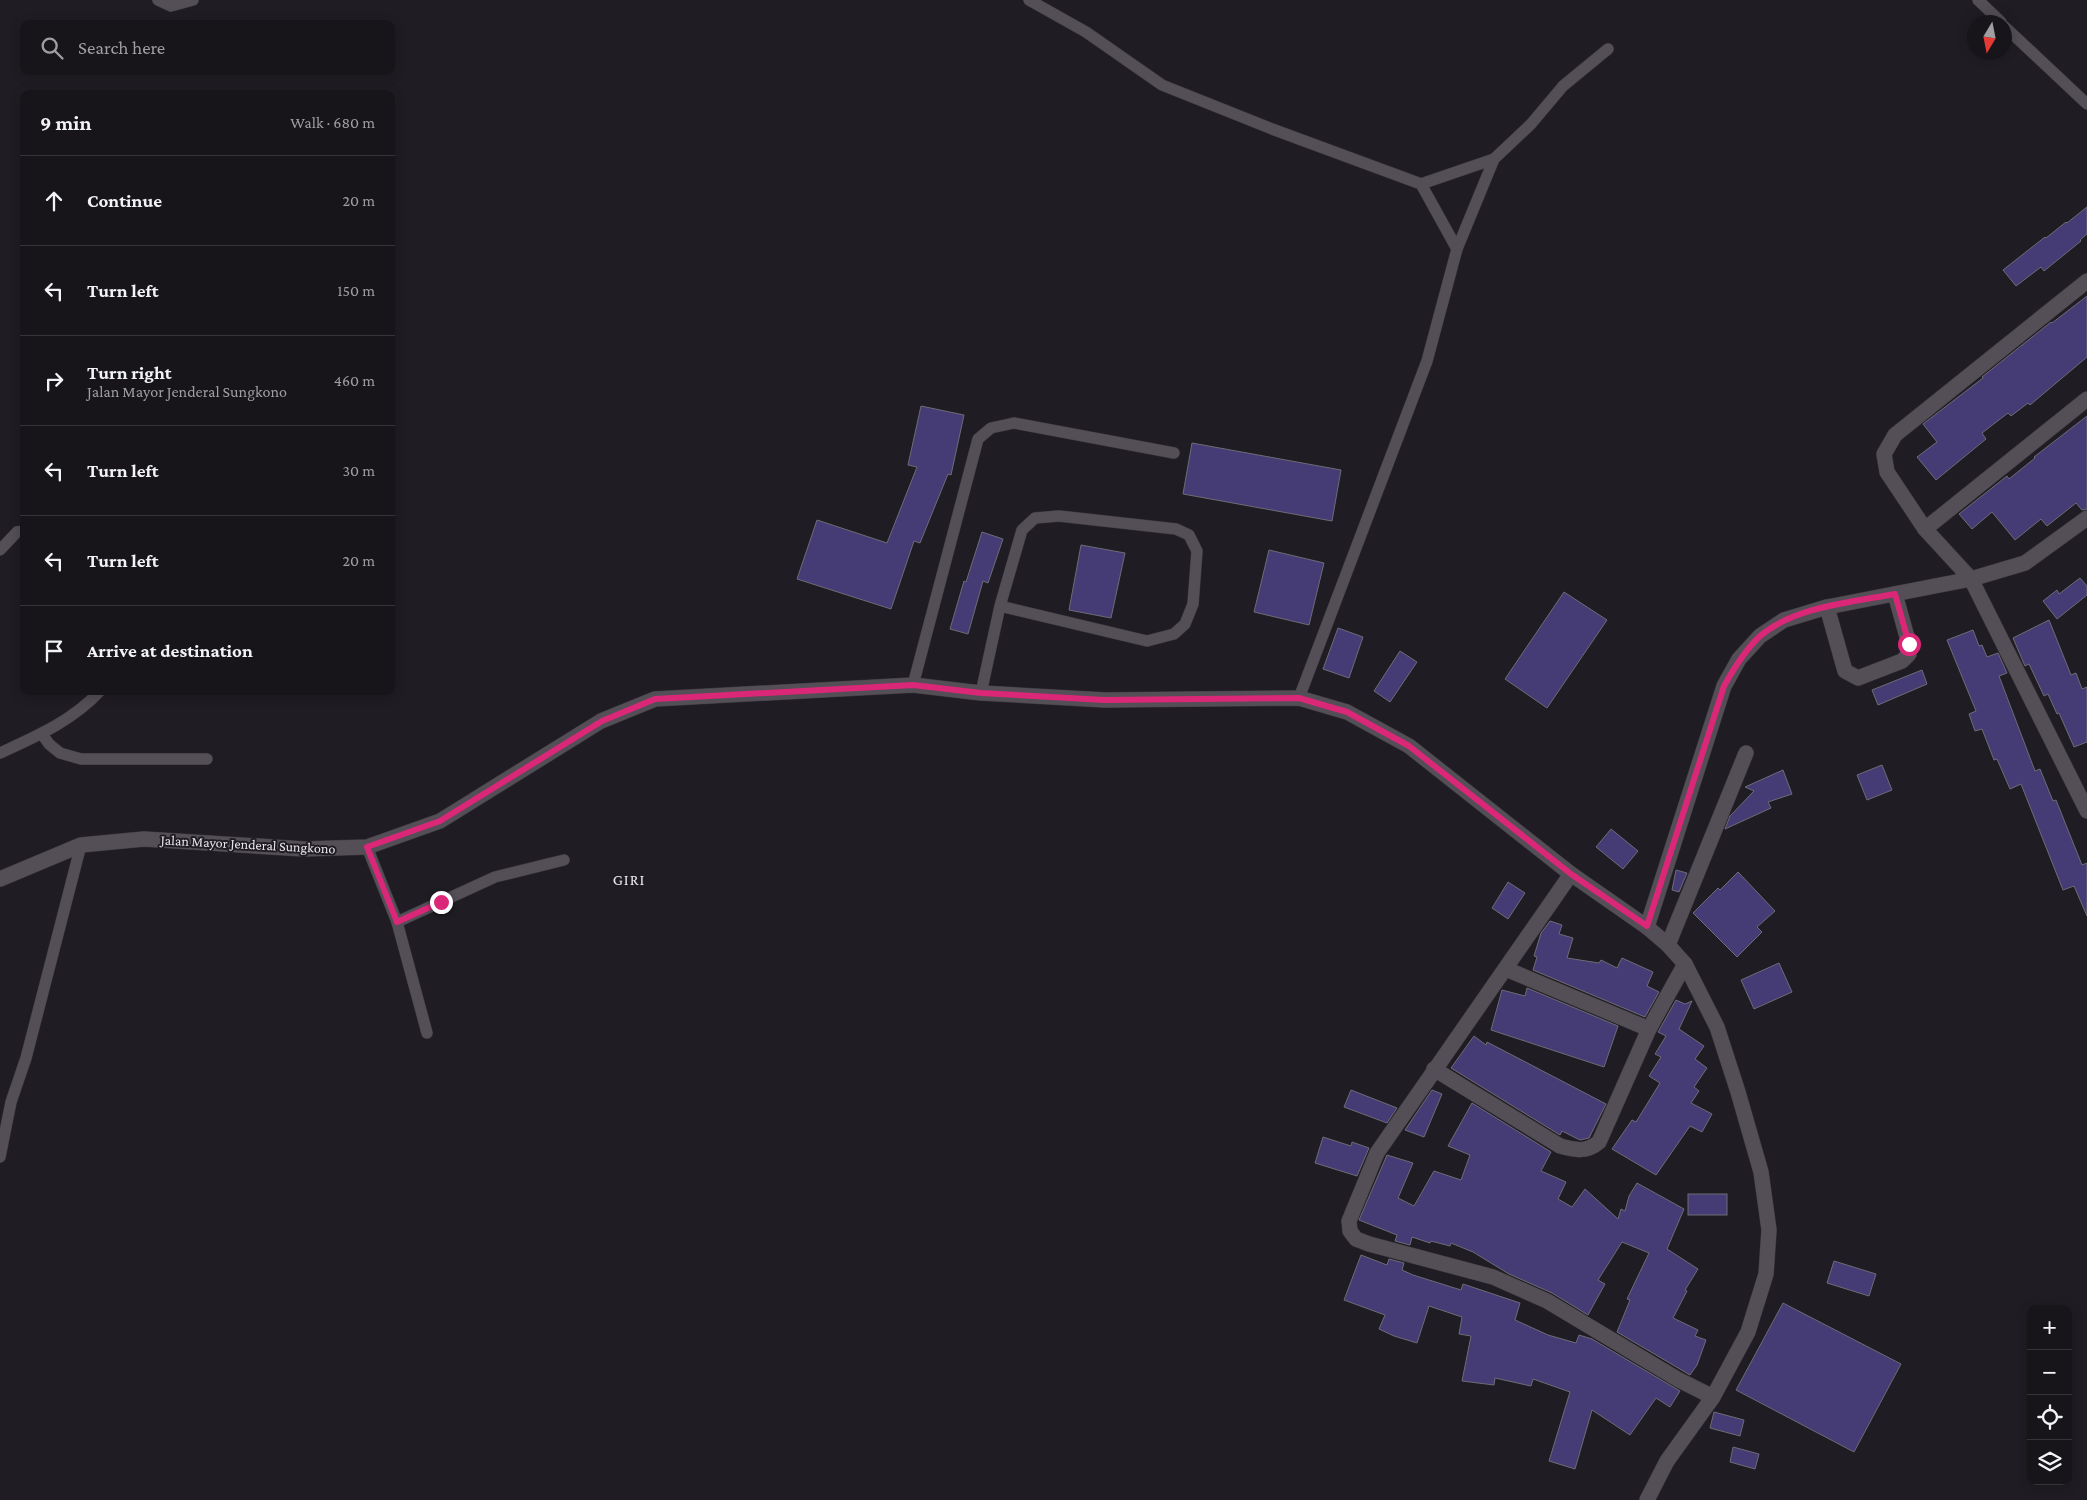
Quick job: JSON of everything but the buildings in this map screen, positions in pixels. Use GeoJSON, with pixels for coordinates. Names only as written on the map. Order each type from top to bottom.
{"type":"FeatureCollection","features":[{"type":"Feature","properties":{"kind":"street"},"geometry":{"type":"LineString","coordinates":[[2087,281],[1895,435],[1884,454],[1887,472],[1925,529],[1971,579],[2087,811]]}},
{"type":"Feature","properties":{"kind":"street"},"geometry":{"type":"LineString","coordinates":[[1925,529],[2087,398]]}},
{"type":"Feature","properties":{"kind":"street"},"geometry":{"type":"LineString","coordinates":[[1647,926],[1724,686],[1739,660],[1760,636],[1784,620],[1826,607],[1971,579],[2025,564],[2087,518]]}},
{"type":"Feature","properties":{"kind":"street"},"geometry":{"type":"LineString","coordinates":[[1826,607],[1845,671],[1858,678],[1902,661],[1909,654],[1909,644],[1895,594]]}},
{"type":"Feature","properties":{"kind":"street","name":"Jalan Mayor Jenderal Sungkono"},"geometry":{"type":"LineString","coordinates":[[0,879],[82,844],[144,839],[304,849],[367,847],[440,821],[602,721],[655,699],[913,685],[981,693],[1104,700],[1299,698],[1347,712],[1409,746],[1571,874],[1647,926],[1685,964],[1717,1027],[1761,1172],[1769,1230],[1766,1274],[1748,1332],[1713,1398],[1667,1461],[1647,1500]]}},
{"type":"Feature","properties":{"kind":"street"},"geometry":{"type":"LineString","coordinates":[[1668,945],[1746,753]]}},
{"type":"Feature","properties":{"kind":"street"},"geometry":{"type":"LineString","coordinates":[[1571,874],[1377,1153],[1349,1221],[1350,1231],[1356,1238],[1369,1244],[1493,1277],[1548,1300],[1679,1380],[1713,1398]]}},
{"type":"Feature","properties":{"kind":"street"},"geometry":{"type":"LineString","coordinates":[[1434,1069],[1560,1146],[1577,1150],[1591,1149],[1599,1142],[1649,1029],[1685,964]]}},
{"type":"Feature","properties":{"kind":"street"},"geometry":{"type":"LineString","coordinates":[[1506,969],[1649,1029]]}},
{"type":"Feature","properties":{"kind":"lane"},"geometry":{"type":"LineString","coordinates":[[158,0],[171,6],[193,0]]}},
{"type":"Feature","properties":{"kind":"lane"},"geometry":{"type":"LineString","coordinates":[[1029,0],[1086,32],[1162,85],[1272,129],[1421,184],[1494,159]]}},
{"type":"Feature","properties":{"kind":"lane"},"geometry":{"type":"LineString","coordinates":[[1978,0],[1994,15]]}},
{"type":"Feature","properties":{"kind":"lane"},"geometry":{"type":"LineString","coordinates":[[2012,34],[2087,104]]}},
{"type":"Feature","properties":{"kind":"lane"},"geometry":{"type":"LineString","coordinates":[[1299,698],[1427,361],[1457,249],[1494,159],[1530,124],[1563,86],[1608,49]]}},
{"type":"Feature","properties":{"kind":"lane"},"geometry":{"type":"LineString","coordinates":[[1421,184],[1457,249]]}},
{"type":"Feature","properties":{"kind":"lane"},"geometry":{"type":"LineString","coordinates":[[913,685],[978,440],[991,428],[1014,423],[1174,453]]}},
{"type":"Feature","properties":{"kind":"lane"},"geometry":{"type":"LineString","coordinates":[[981,693],[1000,606],[1022,530],[1036,518],[1059,516],[1176,529],[1189,536],[1197,550],[1193,604],[1185,624],[1174,634],[1147,640],[1000,606]]}},
{"type":"Feature","properties":{"kind":"lane"},"geometry":{"type":"LineString","coordinates":[[0,550],[17,532],[20,532]]}},
{"type":"Feature","properties":{"kind":"lane"},"geometry":{"type":"LineString","coordinates":[[0,753],[42,734],[72,717],[96,695]]}},
{"type":"Feature","properties":{"kind":"lane"},"geometry":{"type":"LineString","coordinates":[[42,734],[49,744],[60,753],[81,759],[207,759]]}},
{"type":"Feature","properties":{"kind":"lane"},"geometry":{"type":"LineString","coordinates":[[0,1156],[11,1102],[26,1058],[82,844]]}},
{"type":"Feature","properties":{"kind":"lane"},"geometry":{"type":"LineString","coordinates":[[367,847],[397,922],[427,1033]]}},
{"type":"Feature","properties":{"kind":"lane"},"geometry":{"type":"LineString","coordinates":[[397,922],[495,877],[564,860]]}},
{"type":"Feature","properties":{"kind":"district","name":"GIRI"},"geometry":{"type":"Point","coordinates":[629,879]}},
{"type":"Feature","properties":{"kind":"route"},"geometry":{"type":"LineString","coordinates":[[441,902],[397,922],[367,847],[440,821],[602,721],[655,699],[913,685],[981,693],[1104,700],[1299,698],[1347,712],[1409,746],[1571,874],[1647,926],[1724,686],[1739,660],[1760,636],[1784,620],[1826,607],[1895,594],[1909,644]]}}]}
